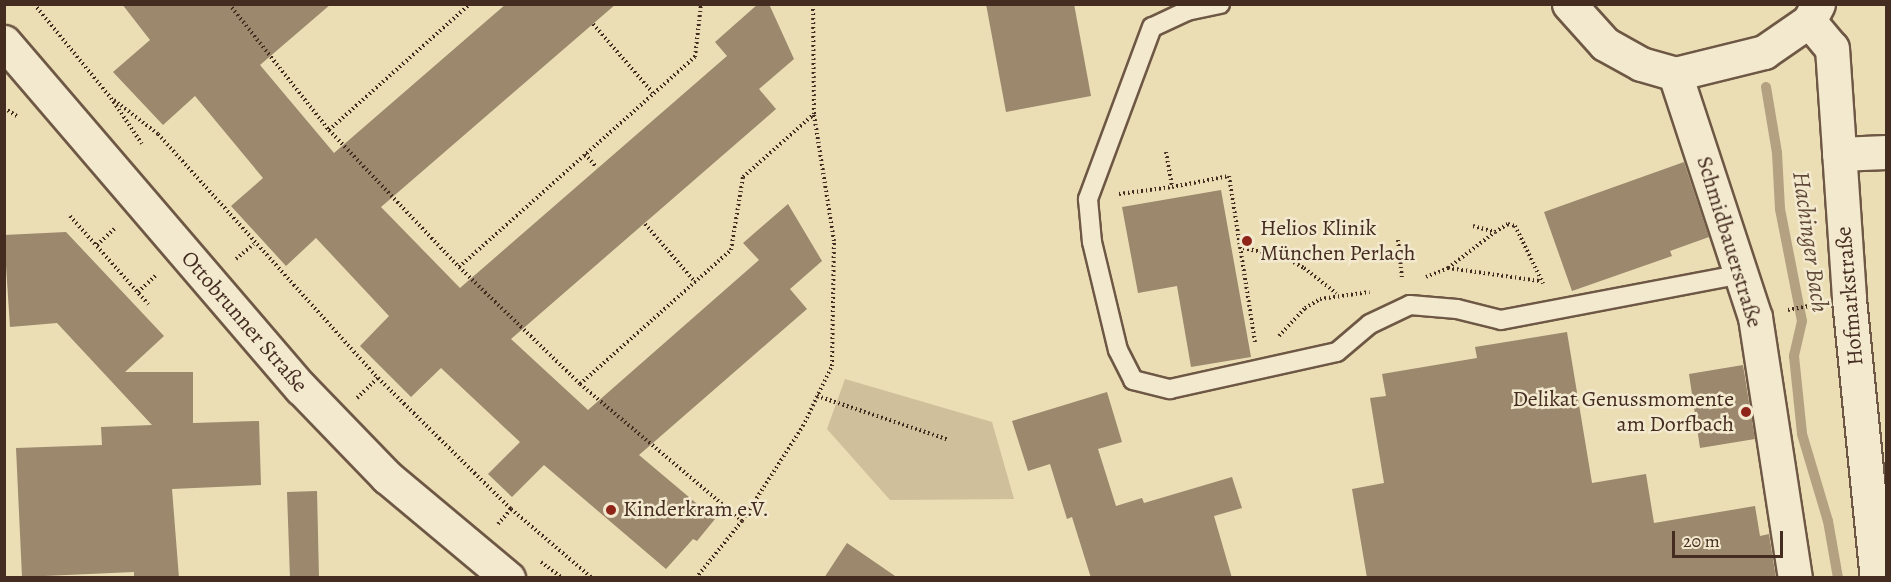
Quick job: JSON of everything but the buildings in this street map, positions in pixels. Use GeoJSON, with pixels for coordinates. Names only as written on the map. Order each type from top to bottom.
{"type":"FeatureCollection","features":[{"type":"Feature","properties":{"kind":"street"},"geometry":{"type":"LineString","coordinates":[[1569,4],[1605,44],[1641,64],[1675,74]]}},
{"type":"Feature","properties":{"kind":"street","name":"Hofmarkstraße"},"geometry":{"type":"LineString","coordinates":[[1675,74],[1764,52],[1814,13],[1832,48],[1839,154],[1877,578]]}},
{"type":"Feature","properties":{"kind":"street","name":"Ottobrunner Straße"},"geometry":{"type":"LineString","coordinates":[[4,42],[301,388],[387,477],[508,578]]}},
{"type":"Feature","properties":{"kind":"street","name":"Schmidbauerstraße"},"geometry":{"type":"LineString","coordinates":[[1675,74],[1743,274],[1755,317],[1795,578]]}},
{"type":"Feature","properties":{"kind":"street"},"geometry":{"type":"LineString","coordinates":[[1839,154],[1887,152]]}},
{"type":"Feature","properties":{"kind":"lane"},"geometry":{"type":"LineString","coordinates":[[1220,4],[1187,11],[1152,27],[1138,54],[1088,199],[1092,242],[1118,350],[1133,380],[1170,389],[1260,372],[1337,352],[1370,324],[1410,305],[1457,309],[1501,320],[1578,308],[1743,274]]}},
{"type":"Feature","properties":{"kind":"path"},"geometry":{"type":"LineString","coordinates":[[34,4],[111,98],[149,154]]}},
{"type":"Feature","properties":{"kind":"path"},"geometry":{"type":"LineString","coordinates":[[229,4],[329,130],[459,267],[580,384],[742,521]]}},
{"type":"Feature","properties":{"kind":"path"},"geometry":{"type":"LineString","coordinates":[[329,130],[470,4]]}},
{"type":"Feature","properties":{"kind":"path"},"geometry":{"type":"LineString","coordinates":[[459,267],[695,57],[700,4]]}},
{"type":"Feature","properties":{"kind":"path"},"geometry":{"type":"LineString","coordinates":[[696,578],[742,521],[803,426],[832,366],[834,241],[814,114],[813,4]]}},
{"type":"Feature","properties":{"kind":"path"},"geometry":{"type":"LineString","coordinates":[[593,24],[653,93]]}},
{"type":"Feature","properties":{"kind":"path"},"geometry":{"type":"LineString","coordinates":[[111,98],[158,134],[254,244],[378,378],[512,509],[592,578]]}},
{"type":"Feature","properties":{"kind":"path"},"geometry":{"type":"LineString","coordinates":[[580,384],[731,250],[743,177],[814,114]]}},
{"type":"Feature","properties":{"kind":"path"},"geometry":{"type":"LineString","coordinates":[[1166,152],[1172,187]]}},
{"type":"Feature","properties":{"kind":"path"},"geometry":{"type":"LineString","coordinates":[[585,154],[597,168]]}},
{"type":"Feature","properties":{"kind":"path"},"geometry":{"type":"LineString","coordinates":[[1088,199],[1230,176],[1243,248],[1260,372]]}},
{"type":"Feature","properties":{"kind":"path"},"geometry":{"type":"LineString","coordinates":[[70,216],[148,304]]}},
{"type":"Feature","properties":{"kind":"path"},"geometry":{"type":"LineString","coordinates":[[645,224],[695,282]]}},
{"type":"Feature","properties":{"kind":"path"},"geometry":{"type":"LineString","coordinates":[[1473,226],[1495,232],[1508,224],[1515,226],[1540,281]]}},
{"type":"Feature","properties":{"kind":"path"},"geometry":{"type":"LineString","coordinates":[[97,245],[116,228]]}},
{"type":"Feature","properties":{"kind":"path"},"geometry":{"type":"LineString","coordinates":[[1398,240],[1403,287]]}},
{"type":"Feature","properties":{"kind":"path"},"geometry":{"type":"LineString","coordinates":[[226,254],[233,262],[254,244]]}},
{"type":"Feature","properties":{"kind":"path"},"geometry":{"type":"LineString","coordinates":[[1243,248],[1282,256],[1304,268],[1337,294]]}},
{"type":"Feature","properties":{"kind":"path"},"geometry":{"type":"LineString","coordinates":[[1448,268],[1540,281],[1578,308]]}},
{"type":"Feature","properties":{"kind":"path"},"geometry":{"type":"LineString","coordinates":[[138,292],[157,274]]}},
{"type":"Feature","properties":{"kind":"path"},"geometry":{"type":"LineString","coordinates":[[1783,311],[1819,304]]}},
{"type":"Feature","properties":{"kind":"path"},"geometry":{"type":"LineString","coordinates":[[355,400],[378,378]]}},
{"type":"Feature","properties":{"kind":"path"},"geometry":{"type":"LineString","coordinates":[[347,391],[363,408]]}},
{"type":"Feature","properties":{"kind":"path"},"geometry":{"type":"LineString","coordinates":[[817,396],[949,440]]}},
{"type":"Feature","properties":{"kind":"path"},"geometry":{"type":"LineString","coordinates":[[503,534],[495,528],[512,509]]}},
{"type":"Feature","properties":{"kind":"path"},"geometry":{"type":"LineString","coordinates":[[537,559],[562,578]]}},
{"type":"Feature","properties":{"kind":"shaded area"},"geometry":{"type":"Polygon","coordinates":[[[845,379],[992,422],[1014,499],[890,500],[827,429],[845,379]]]}},
{"type":"Feature","properties":{"kind":"waterway","name":"Hachinger Bach"},"geometry":{"type":"LineString","coordinates":[[1766,87],[1777,153],[1780,209],[1802,321],[1794,356],[1802,434],[1828,521],[1838,578]]}},
{"type":"Feature","properties":{"kind":"place","name":"Helios Klinik München Perlach"},"geometry":{"type":"Point","coordinates":[1247,241]}},
{"type":"Feature","properties":{"kind":"place","name":"Delikat Genussmomente am Dorfbach"},"geometry":{"type":"Point","coordinates":[1746,412]}},
{"type":"Feature","properties":{"kind":"place","name":"Kinderkram e.V."},"geometry":{"type":"Point","coordinates":[611,510]}}]}
